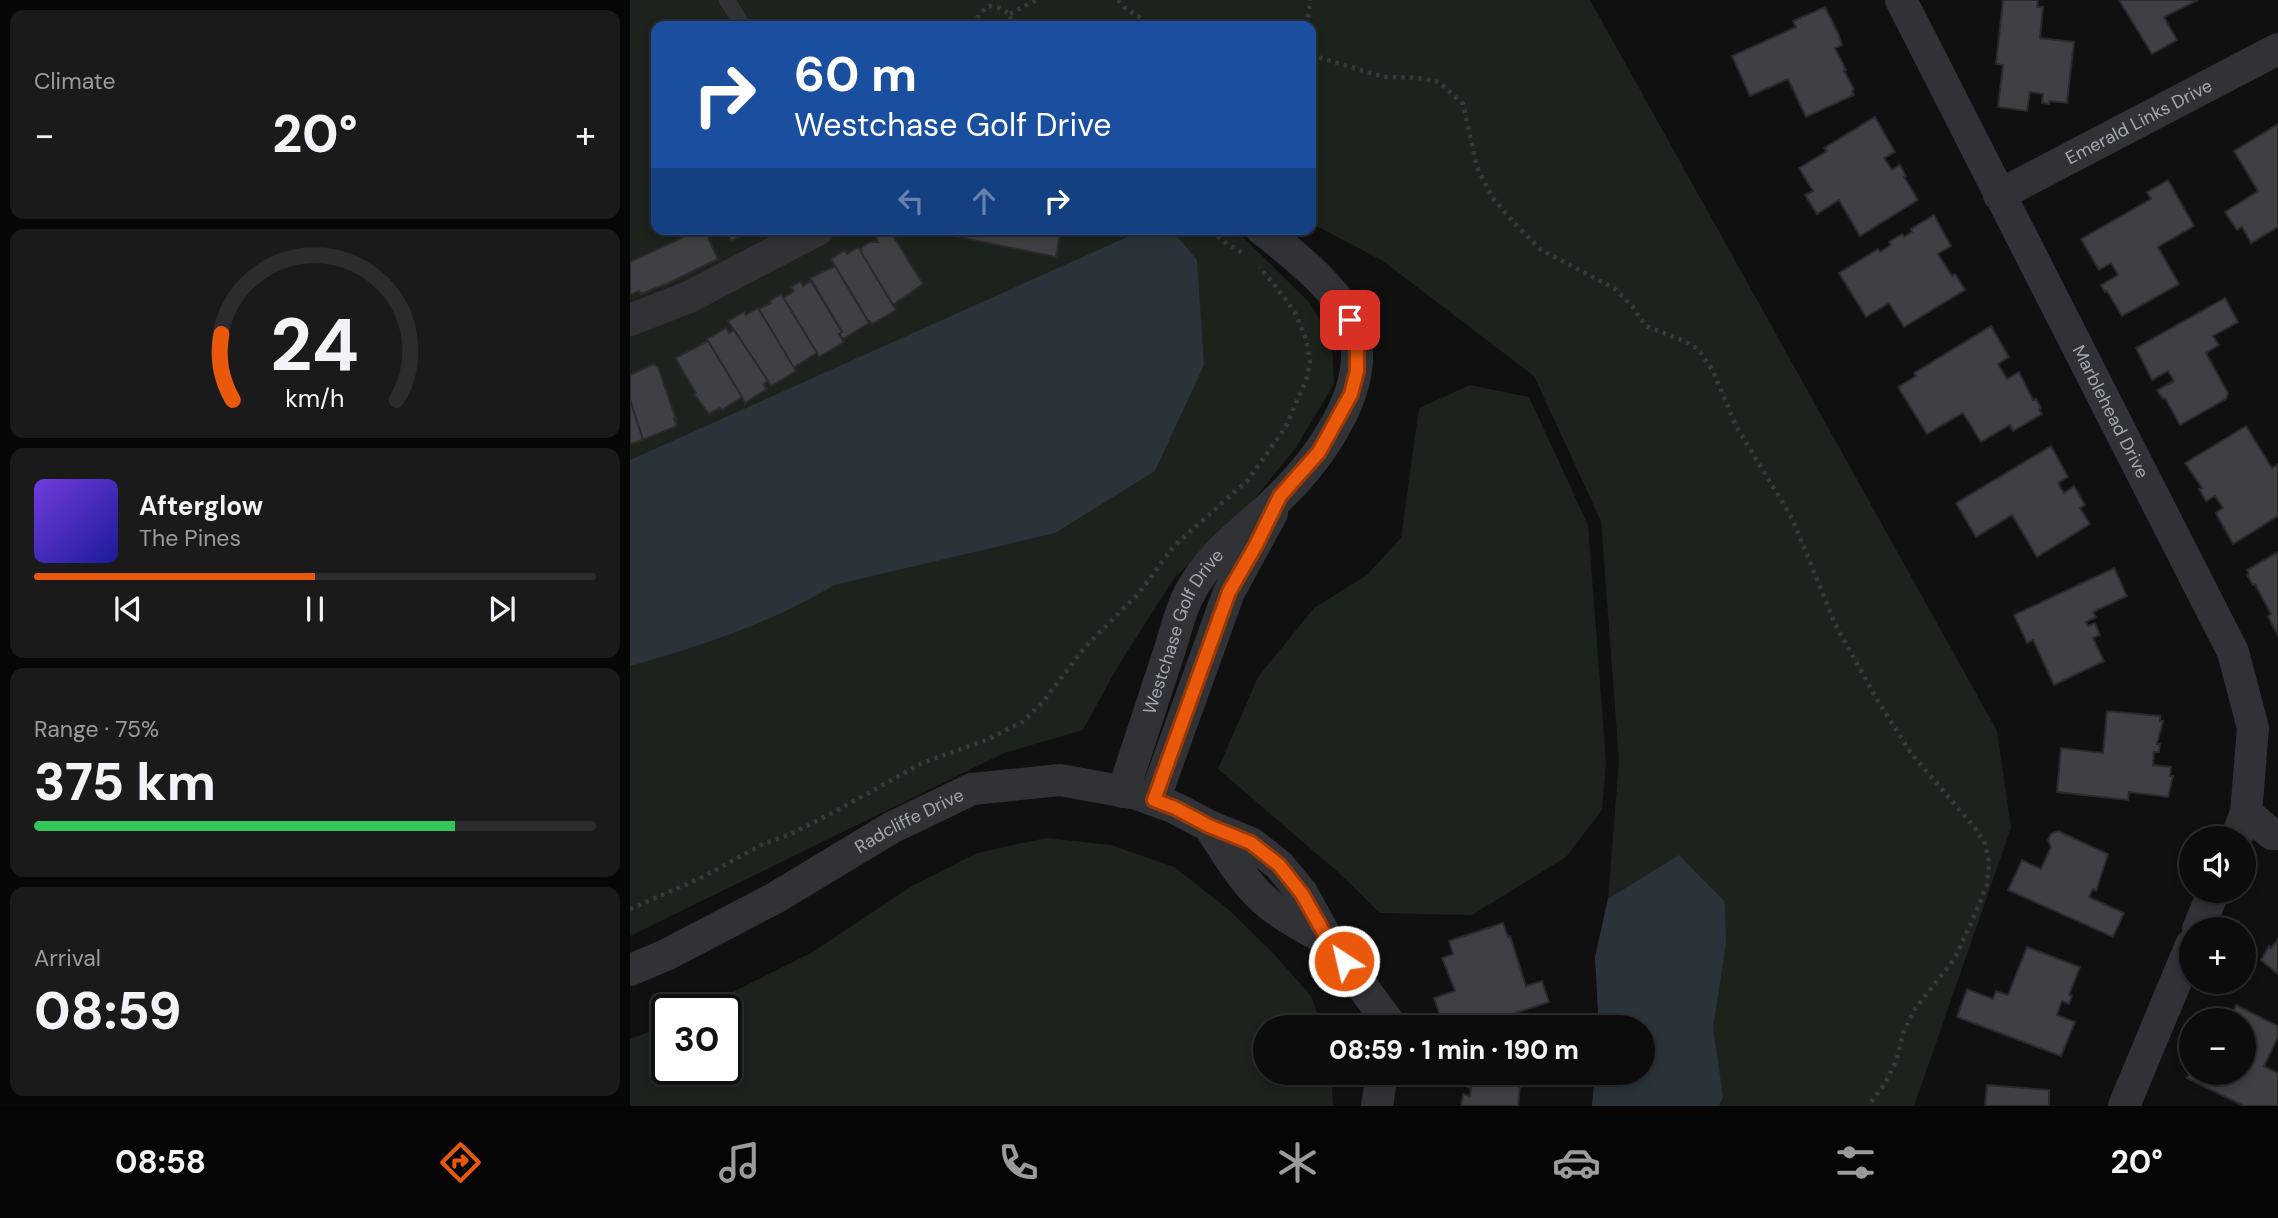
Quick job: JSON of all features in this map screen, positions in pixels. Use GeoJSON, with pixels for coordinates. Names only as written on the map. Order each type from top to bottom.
{"type":"FeatureCollection","features":[{"type":"Feature","properties":{"kind":"street","name":"Marblehead Drive"},"geometry":{"type":"LineString","coordinates":[[1901,0],[2233,652],[2253,728],[2241,826]]}},
{"type":"Feature","properties":{"kind":"street","name":"Emerald Links Drive"},"geometry":{"type":"LineString","coordinates":[[1999,195],[2278,50]]}},
{"type":"Feature","properties":{"kind":"street"},"geometry":{"type":"LineString","coordinates":[[630,320],[689,297],[808,235]]}},
{"type":"Feature","properties":{"kind":"street","name":"Westchase Golf Drive"},"geometry":{"type":"LineString","coordinates":[[1123,792],[1188,596],[1215,555],[1280,496],[1319,452],[1351,394],[1357,371],[1357,346],[1350,320],[1336,297],[1269,235]]}},
{"type":"Feature","properties":{"kind":"street","name":"Westchase Golf Drive"},"geometry":{"type":"LineString","coordinates":[[1154,800],[1229,592],[1280,496]]}},
{"type":"Feature","properties":{"kind":"street","name":"Radcliffe Drive"},"geometry":{"type":"LineString","coordinates":[[630,970],[666,955],[775,898],[891,828],[972,789],[1060,779],[1154,800],[1209,826],[1249,884],[1268,904],[1328,940],[1383,1015]]}},
{"type":"Feature","properties":{"kind":"street"},"geometry":{"type":"LineString","coordinates":[[2256,830],[2278,834]]}},
{"type":"Feature","properties":{"kind":"street"},"geometry":{"type":"LineString","coordinates":[[2124,1106],[2179,975]]}},
{"type":"Feature","properties":{"kind":"street"},"geometry":{"type":"LineString","coordinates":[[1377,1106],[1380,1085]]}},
{"type":"Feature","properties":{"kind":"lane"},"geometry":{"type":"LineString","coordinates":[[727,0],[740,21]]}},
{"type":"Feature","properties":{"kind":"path"},"geometry":{"type":"LineString","coordinates":[[1010,15],[1037,0]]}},
{"type":"Feature","properties":{"kind":"path"},"geometry":{"type":"LineString","coordinates":[[1118,0],[1145,21]]}},
{"type":"Feature","properties":{"kind":"path"},"geometry":{"type":"LineString","coordinates":[[1308,21],[1310,0]]}},
{"type":"Feature","properties":{"kind":"path"},"geometry":{"type":"LineString","coordinates":[[976,21],[979,14],[989,6],[999,8],[1010,15],[1011,21]]}},
{"type":"Feature","properties":{"kind":"path"},"geometry":{"type":"LineString","coordinates":[[1316,57],[1384,77],[1439,82],[1463,104],[1477,167],[1492,197],[1515,224],[1541,250],[1614,288],[1632,306],[1646,326],[1698,349],[1713,370],[1742,437],[1792,518],[1835,624],[1860,671],[1911,753],[1975,828],[1985,844],[1989,863],[1987,884],[1975,914],[1955,958],[1915,1009],[1903,1033],[1898,1059],[1884,1085],[1868,1106]]}},
{"type":"Feature","properties":{"kind":"path"},"geometry":{"type":"LineString","coordinates":[[630,909],[703,877],[763,844],[803,828],[922,764],[989,739],[1022,722],[1043,702],[1084,648],[1139,593],[1174,546],[1248,480],[1284,428],[1302,390],[1310,362],[1307,339],[1295,313],[1279,289],[1260,268],[1217,235]]}},
{"type":"Feature","properties":{"kind":"shaded area"},"geometry":{"type":"Polygon","coordinates":[[[630,0],[1590,0],[1997,731],[2011,828],[1914,1106],[1592,1106],[1594,1085],[1655,1085],[1655,1015],[1598,1015],[1595,957],[1608,899],[1619,761],[1601,521],[1534,376],[1383,261],[1316,226],[1316,21],[651,21],[651,235],[1241,235],[1310,303],[1332,341],[1334,384],[1295,449],[1240,516],[1175,577],[1118,666],[1083,730],[1004,753],[630,936],[630,0]]]}},
{"type":"Feature","properties":{"kind":"shaded area"},"geometry":{"type":"Polygon","coordinates":[[[1132,235],[1176,235],[1197,260],[1204,365],[1155,471],[1055,533],[834,585],[761,622],[630,666],[630,460],[1132,235]]]}},
{"type":"Feature","properties":{"kind":"shaded area"},"geometry":{"type":"Polygon","coordinates":[[[1470,385],[1529,397],[1588,525],[1606,762],[1602,810],[1566,857],[1472,915],[1380,913],[1338,872],[1218,769],[1258,677],[1314,608],[1367,575],[1401,538],[1419,408],[1470,385]]]}},
{"type":"Feature","properties":{"kind":"shaded area"},"geometry":{"type":"Polygon","coordinates":[[[1046,838],[1111,845],[1174,867],[1228,909],[1275,955],[1311,996],[1318,1015],[1253,1015],[1253,1085],[1332,1085],[1333,1106],[630,1106],[630,1039],[651,1031],[651,1085],[742,1085],[742,994],[729,994],[813,952],[912,886],[977,853],[1046,838]]]}},
{"type":"Feature","properties":{"kind":"shaded area"},"geometry":{"type":"Polygon","coordinates":[[[1679,855],[1725,902],[1726,944],[1713,1027],[1723,1097],[1719,1106],[1592,1106],[1594,1085],[1655,1085],[1655,1015],[1598,1015],[1595,957],[1608,899],[1679,855]]]}},
{"type":"Feature","properties":{"kind":"building"},"geometry":{"type":"Polygon","coordinates":[[[2003,0],[2038,0],[2037,7],[2043,7],[2040,38],[2074,42],[2067,103],[2042,103],[2043,94],[2030,92],[2027,111],[1998,107],[2003,65],[1996,64],[2003,0]]]}},
{"type":"Feature","properties":{"kind":"building"},"geometry":{"type":"Polygon","coordinates":[[[2119,0],[2198,0],[2164,17],[2177,40],[2152,54],[2119,0]]]}},
{"type":"Feature","properties":{"kind":"building"},"geometry":{"type":"Polygon","coordinates":[[[1825,7],[1842,45],[1835,48],[1854,89],[1854,95],[1806,117],[1788,79],[1750,96],[1732,56],[1796,27],[1793,21],[1825,7]]]}},
{"type":"Feature","properties":{"kind":"building"},"geometry":{"type":"Polygon","coordinates":[[[1875,117],[1895,152],[1884,158],[1892,170],[1900,165],[1918,200],[1860,236],[1839,200],[1817,214],[1805,195],[1813,191],[1799,168],[1827,151],[1824,148],[1875,117]]]}},
{"type":"Feature","properties":{"kind":"building"},"geometry":{"type":"Polygon","coordinates":[[[2278,124],[2278,227],[2251,243],[2242,227],[2237,230],[2225,212],[2258,191],[2234,151],[2278,124]]]}},
{"type":"Feature","properties":{"kind":"building"},"geometry":{"type":"Polygon","coordinates":[[[2168,180],[2194,226],[2158,247],[2179,284],[2122,316],[2101,285],[2118,275],[2111,263],[2099,270],[2081,239],[2151,199],[2147,192],[2168,180]]]}},
{"type":"Feature","properties":{"kind":"building"},"geometry":{"type":"Polygon","coordinates":[[[1934,215],[1951,246],[1938,254],[1965,290],[1904,327],[1889,303],[1866,317],[1839,273],[1878,249],[1880,252],[1891,245],[1889,242],[1902,234],[1904,237],[1912,232],[1911,229],[1934,215]]]}},
{"type":"Feature","properties":{"kind":"building"},"geometry":{"type":"Polygon","coordinates":[[[687,235],[707,235],[718,259],[669,283],[641,294],[639,291],[630,295],[630,262],[687,235]]]}},
{"type":"Feature","properties":{"kind":"building"},"geometry":{"type":"Polygon","coordinates":[[[728,235],[744,235],[731,241],[728,235]]]}},
{"type":"Feature","properties":{"kind":"building"},"geometry":{"type":"Polygon","coordinates":[[[876,235],[893,235],[923,284],[893,305],[861,253],[862,247],[870,242],[878,242],[876,235]]]}},
{"type":"Feature","properties":{"kind":"building"},"geometry":{"type":"Polygon","coordinates":[[[949,235],[1060,235],[1056,257],[949,235]]]}},
{"type":"Feature","properties":{"kind":"building"},"geometry":{"type":"Polygon","coordinates":[[[858,247],[896,310],[872,324],[831,259],[845,250],[847,254],[858,247]]]}},
{"type":"Feature","properties":{"kind":"building"},"geometry":{"type":"Polygon","coordinates":[[[835,266],[869,323],[843,339],[839,334],[842,332],[810,278],[835,266]]]}},
{"type":"Feature","properties":{"kind":"building"},"geometry":{"type":"Polygon","coordinates":[[[800,281],[803,286],[811,281],[842,332],[839,334],[844,342],[819,357],[783,298],[794,291],[791,287],[800,281]]]}},
{"type":"Feature","properties":{"kind":"building"},"geometry":{"type":"Polygon","coordinates":[[[781,294],[817,353],[793,368],[758,309],[781,294]]]}},
{"type":"Feature","properties":{"kind":"building"},"geometry":{"type":"Polygon","coordinates":[[[2225,298],[2238,322],[2213,336],[2219,345],[2206,353],[2228,393],[2226,399],[2180,425],[2165,398],[2163,399],[2157,390],[2174,381],[2168,371],[2152,380],[2136,348],[2225,298]]]}},
{"type":"Feature","properties":{"kind":"building"},"geometry":{"type":"Polygon","coordinates":[[[758,308],[796,371],[771,386],[728,321],[758,308]]]}},
{"type":"Feature","properties":{"kind":"building"},"geometry":{"type":"Polygon","coordinates":[[[1991,326],[2009,357],[1998,364],[2007,379],[2019,372],[2042,414],[2013,431],[2010,425],[1981,442],[1963,413],[1927,434],[1898,387],[1916,376],[1914,373],[1991,326]]]}},
{"type":"Feature","properties":{"kind":"building"},"geometry":{"type":"Polygon","coordinates":[[[726,328],[729,333],[734,330],[768,381],[763,384],[767,389],[745,403],[707,339],[726,328]]]}},
{"type":"Feature","properties":{"kind":"building"},"geometry":{"type":"Polygon","coordinates":[[[708,341],[742,397],[722,410],[720,408],[709,414],[694,394],[696,393],[675,358],[708,341]]]}},
{"type":"Feature","properties":{"kind":"building"},"geometry":{"type":"Polygon","coordinates":[[[653,364],[658,367],[677,426],[643,440],[630,400],[630,375],[653,364]]]}},
{"type":"Feature","properties":{"kind":"building"},"geometry":{"type":"Polygon","coordinates":[[[630,400],[643,440],[630,444],[630,400]]]}},
{"type":"Feature","properties":{"kind":"building"},"geometry":{"type":"Polygon","coordinates":[[[2246,426],[2272,468],[2278,464],[2278,516],[2233,544],[2216,513],[2223,508],[2215,496],[2206,501],[2199,489],[2202,488],[2185,463],[2246,426]]]}},
{"type":"Feature","properties":{"kind":"building"},"geometry":{"type":"Polygon","coordinates":[[[2051,446],[2068,477],[2058,483],[2064,493],[2074,486],[2085,505],[2080,508],[2090,524],[2037,557],[2012,515],[1976,537],[1956,503],[2051,446]]]}},
{"type":"Feature","properties":{"kind":"building"},"geometry":{"type":"Polygon","coordinates":[[[2278,552],[2278,636],[2268,616],[2271,614],[2247,575],[2247,570],[2278,552]]]}},
{"type":"Feature","properties":{"kind":"building"},"geometry":{"type":"Polygon","coordinates":[[[2114,568],[2127,596],[2093,612],[2096,617],[2086,622],[2088,626],[2095,623],[2100,635],[2093,638],[2104,661],[2054,685],[2033,640],[2027,643],[2014,615],[2114,568]]]}},
{"type":"Feature","properties":{"kind":"building"},"geometry":{"type":"Polygon","coordinates":[[[2107,711],[2160,716],[2160,721],[2163,721],[2157,744],[2160,744],[2159,752],[2154,752],[2153,765],[2171,767],[2170,776],[2173,776],[2168,797],[2129,792],[2128,800],[2057,792],[2061,748],[2103,753],[2107,711]]]}},
{"type":"Feature","properties":{"kind":"building"},"geometry":{"type":"Polygon","coordinates":[[[2058,831],[2108,854],[2096,891],[2093,889],[2089,897],[2124,913],[2113,937],[2008,890],[2022,860],[2041,869],[2051,847],[2048,840],[2051,834],[2058,831]]]}},
{"type":"Feature","properties":{"kind":"building"},"geometry":{"type":"Polygon","coordinates":[[[1503,923],[1508,937],[1510,936],[1526,986],[1542,981],[1549,1002],[1509,1015],[1440,1015],[1434,998],[1455,991],[1442,958],[1453,954],[1449,941],[1503,923]]]}},
{"type":"Feature","properties":{"kind":"building"},"geometry":{"type":"Polygon","coordinates":[[[2278,939],[2278,974],[2261,960],[2269,946],[2271,948],[2278,939]]]}},
{"type":"Feature","properties":{"kind":"building"},"geometry":{"type":"Polygon","coordinates":[[[2027,947],[2080,967],[2069,995],[2072,996],[2069,1004],[2062,1001],[2057,1015],[2075,1022],[2061,1056],[1957,1017],[1967,989],[1993,999],[1996,991],[2008,995],[2027,947]]]}},
{"type":"Feature","properties":{"kind":"building"},"geometry":{"type":"Polygon","coordinates":[[[2256,1015],[2278,1026],[2278,1037],[2264,1066],[2278,1073],[2278,1106],[2244,1106],[2201,1085],[2256,1085],[2256,1015]]]}},
{"type":"Feature","properties":{"kind":"building"},"geometry":{"type":"Polygon","coordinates":[[[1462,1085],[1520,1086],[1518,1106],[1461,1106],[1463,1094],[1470,1096],[1471,1088],[1462,1085]]]}},
{"type":"Feature","properties":{"kind":"building"},"geometry":{"type":"Polygon","coordinates":[[[1987,1085],[2049,1090],[2049,1106],[1985,1106],[1987,1085]]]}},
{"type":"Feature","properties":{"kind":"route"},"geometry":{"type":"LineString","coordinates":[[1344,961],[1328,940],[1302,894],[1279,865],[1239,836],[1209,826],[1154,800],[1229,592],[1280,496],[1319,452],[1351,394],[1357,371],[1357,346],[1350,320]]}}]}
